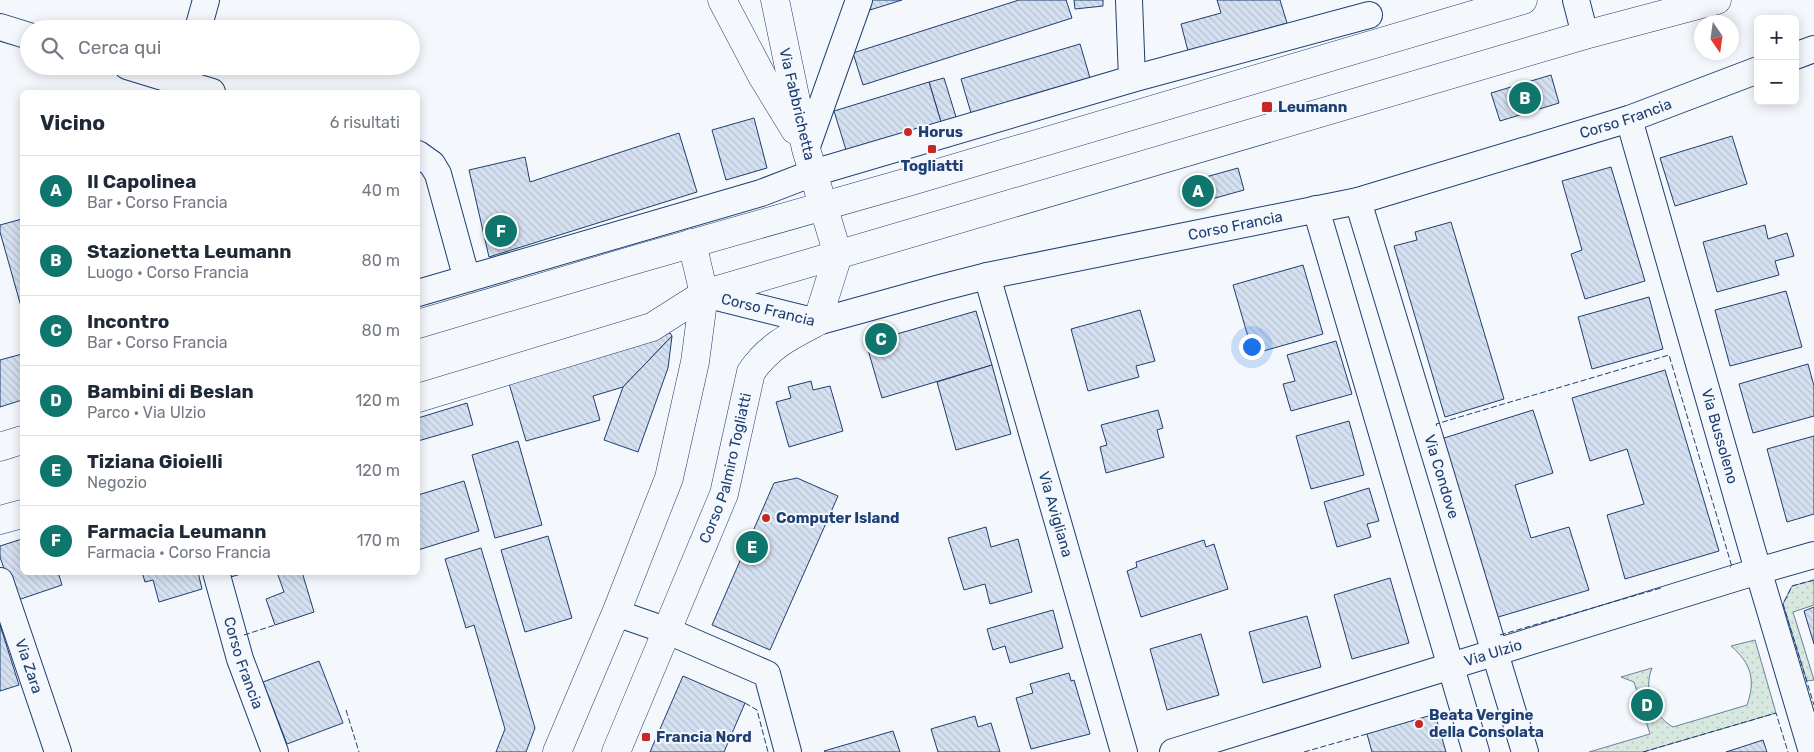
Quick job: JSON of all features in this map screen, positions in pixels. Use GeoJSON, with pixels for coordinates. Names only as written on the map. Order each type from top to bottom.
{"type":"FeatureCollection","features":[{"type":"Feature","properties":{"kind":"main road","name":"Via Fabbrichetta"},"geometry":{"type":"LineString","coordinates":[[776,0],[809,161],[824,207]]}},
{"type":"Feature","properties":{"kind":"main road"},"geometry":{"type":"LineString","coordinates":[[420,323],[692,243],[824,207],[1523,0]]}},
{"type":"Feature","properties":{"kind":"main road","name":"Corso Francia"},"geometry":{"type":"LineString","coordinates":[[420,397],[652,326],[704,294],[1584,35],[1717,0]]}},
{"type":"Feature","properties":{"kind":"main road"},"geometry":{"type":"LineString","coordinates":[[730,2],[762,76],[809,161]]}},
{"type":"Feature","properties":{"kind":"main road"},"geometry":{"type":"LineString","coordinates":[[817,322],[838,255],[824,207]]}},
{"type":"Feature","properties":{"kind":"main road"},"geometry":{"type":"LineString","coordinates":[[557,752],[616,613],[669,478],[695,362],[704,294],[692,243]]}},
{"type":"Feature","properties":{"kind":"main road","name":"Corso Palmiro Togliatti"},"geometry":{"type":"LineString","coordinates":[[616,752],[724,494],[751,372],[762,357],[786,338],[817,322]]}},
{"type":"Feature","properties":{"kind":"main road"},"geometry":{"type":"LineString","coordinates":[[0,447],[20,441]]}},
{"type":"Feature","properties":{"kind":"main road"},"geometry":{"type":"LineString","coordinates":[[0,520],[20,515]]}},
{"type":"Feature","properties":{"kind":"street"},"geometry":{"type":"LineString","coordinates":[[200,20],[206,0]]}},
{"type":"Feature","properties":{"kind":"street"},"geometry":{"type":"LineString","coordinates":[[809,161],[859,0]]}},
{"type":"Feature","properties":{"kind":"street"},"geometry":{"type":"LineString","coordinates":[[1129,0],[1132,79]]}},
{"type":"Feature","properties":{"kind":"street"},"geometry":{"type":"LineString","coordinates":[[1576,0],[1584,35]]}},
{"type":"Feature","properties":{"kind":"street"},"geometry":{"type":"LineString","coordinates":[[420,292],[761,193],[809,161],[1132,79],[1369,7],[1378,42]]}},
{"type":"Feature","properties":{"kind":"street"},"geometry":{"type":"LineString","coordinates":[[0,26],[20,33]]}},
{"type":"Feature","properties":{"kind":"street"},"geometry":{"type":"LineString","coordinates":[[1799,55],[1814,49]]}},
{"type":"Feature","properties":{"kind":"street","name":"Corso Francia"},"geometry":{"type":"LineString","coordinates":[[704,294],[817,322],[987,276],[1358,201],[1629,120],[1754,72]]}},
{"type":"Feature","properties":{"kind":"street"},"geometry":{"type":"LineString","coordinates":[[184,75],[209,90]]}},
{"type":"Feature","properties":{"kind":"street","name":"Via Bussoleno"},"geometry":{"type":"LineString","coordinates":[[1629,120],[1758,571],[1812,752]]}},
{"type":"Feature","properties":{"kind":"street"},"geometry":{"type":"LineString","coordinates":[[420,155],[432,164],[438,174],[463,265],[469,278]]}},
{"type":"Feature","properties":{"kind":"street","name":"Via Condove"},"geometry":{"type":"LineString","coordinates":[[1358,201],[1525,752]]}},
{"type":"Feature","properties":{"kind":"street"},"geometry":{"type":"LineString","coordinates":[[1316,209],[1476,752]]}},
{"type":"Feature","properties":{"kind":"street","name":"Via Avigliana"},"geometry":{"type":"LineString","coordinates":[[987,276],[1124,752]]}},
{"type":"Feature","properties":{"kind":"street","name":"Via Ulzio"},"geometry":{"type":"LineString","coordinates":[[1173,752],[1814,555]]}},
{"type":"Feature","properties":{"kind":"street","name":"Corso Francia"},"geometry":{"type":"LineString","coordinates":[[217,575],[240,659],[275,752]]}},
{"type":"Feature","properties":{"kind":"street","name":"Via Zara"},"geometry":{"type":"LineString","coordinates":[[0,581],[58,752]]}},
{"type":"Feature","properties":{"kind":"street"},"geometry":{"type":"LineString","coordinates":[[616,613],[668,631],[767,674],[788,752]]}},
{"type":"Feature","properties":{"kind":"shaded area"},"geometry":{"type":"Polygon","coordinates":[[[1814,580],[1814,605],[1793,612],[1814,680],[1807,681],[1783,604],[1792,586],[1814,580]]]}},
{"type":"Feature","properties":{"kind":"shaded area"},"geometry":{"type":"Polygon","coordinates":[[[1755,640],[1776,713],[1643,752],[1589,752],[1650,734],[1634,682],[1621,677],[1652,668],[1649,676],[1649,693],[1652,702],[1660,716],[1673,727],[1747,705],[1751,688],[1750,672],[1738,652],[1731,646],[1755,640]]]}},
{"type":"Feature","properties":{"kind":"building"},"geometry":{"type":"Polygon","coordinates":[[[872,0],[902,0],[870,10],[872,0]]]}},
{"type":"Feature","properties":{"kind":"building"},"geometry":{"type":"Polygon","coordinates":[[[1019,0],[1066,0],[1072,18],[863,85],[853,53],[1019,0]]]}},
{"type":"Feature","properties":{"kind":"building"},"geometry":{"type":"Polygon","coordinates":[[[1074,0],[1103,0],[1103,6],[1075,9],[1074,0]]]}},
{"type":"Feature","properties":{"kind":"building"},"geometry":{"type":"Polygon","coordinates":[[[1217,0],[1280,0],[1287,23],[1188,51],[1181,24],[1221,13],[1217,0]]]}},
{"type":"Feature","properties":{"kind":"building"},"geometry":{"type":"Polygon","coordinates":[[[1080,44],[1090,78],[971,113],[961,79],[1080,44]]]}},
{"type":"Feature","properties":{"kind":"building"},"geometry":{"type":"Polygon","coordinates":[[[1551,75],[1559,103],[1500,121],[1491,93],[1551,75]]]}},
{"type":"Feature","properties":{"kind":"building"},"geometry":{"type":"Polygon","coordinates":[[[944,78],[956,117],[941,122],[929,82],[944,78]]]}},
{"type":"Feature","properties":{"kind":"building"},"geometry":{"type":"Polygon","coordinates":[[[929,82],[941,122],[846,150],[834,111],[929,82]]]}},
{"type":"Feature","properties":{"kind":"building"},"geometry":{"type":"Polygon","coordinates":[[[754,118],[767,168],[726,180],[712,130],[754,118]]]}},
{"type":"Feature","properties":{"kind":"building"},"geometry":{"type":"Polygon","coordinates":[[[679,133],[697,192],[489,257],[469,170],[525,157],[530,182],[679,133]]]}},
{"type":"Feature","properties":{"kind":"building"},"geometry":{"type":"Polygon","coordinates":[[[1732,136],[1747,184],[1675,206],[1660,158],[1732,136]]]}},
{"type":"Feature","properties":{"kind":"building"},"geometry":{"type":"Polygon","coordinates":[[[1611,167],[1645,281],[1585,299],[1571,254],[1582,250],[1562,181],[1611,167]]]}},
{"type":"Feature","properties":{"kind":"building"},"geometry":{"type":"Polygon","coordinates":[[[1238,168],[1244,190],[1201,202],[1195,180],[1238,168]]]}},
{"type":"Feature","properties":{"kind":"building"},"geometry":{"type":"Polygon","coordinates":[[[20,220],[20,303],[0,232],[0,225],[20,220]]]}},
{"type":"Feature","properties":{"kind":"building"},"geometry":{"type":"Polygon","coordinates":[[[1451,222],[1504,399],[1445,417],[1394,246],[1417,240],[1415,232],[1451,222]]]}},
{"type":"Feature","properties":{"kind":"building"},"geometry":{"type":"Polygon","coordinates":[[[1765,225],[1768,239],[1787,233],[1794,256],[1775,261],[1779,275],[1717,292],[1703,242],[1765,225]]]}},
{"type":"Feature","properties":{"kind":"building"},"geometry":{"type":"Polygon","coordinates":[[[1303,265],[1323,334],[1253,354],[1233,285],[1303,265]]]}},
{"type":"Feature","properties":{"kind":"building"},"geometry":{"type":"Polygon","coordinates":[[[1786,291],[1802,347],[1730,366],[1715,310],[1786,291]]]}},
{"type":"Feature","properties":{"kind":"building"},"geometry":{"type":"Polygon","coordinates":[[[1649,297],[1663,349],[1592,369],[1578,317],[1649,297]]]}},
{"type":"Feature","properties":{"kind":"building"},"geometry":{"type":"Polygon","coordinates":[[[1140,310],[1155,361],[1136,366],[1139,377],[1088,391],[1071,329],[1140,310]]]}},
{"type":"Feature","properties":{"kind":"building"},"geometry":{"type":"Polygon","coordinates":[[[976,311],[992,365],[882,398],[866,343],[976,311]]]}},
{"type":"Feature","properties":{"kind":"building"},"geometry":{"type":"Polygon","coordinates":[[[670,333],[672,336],[623,387],[593,396],[600,420],[526,441],[508,380],[670,333]]]}},
{"type":"Feature","properties":{"kind":"building"},"geometry":{"type":"Polygon","coordinates":[[[672,336],[668,368],[638,452],[604,440],[623,387],[672,336]]]}},
{"type":"Feature","properties":{"kind":"building"},"geometry":{"type":"Polygon","coordinates":[[[1336,341],[1352,394],[1291,411],[1283,384],[1295,381],[1287,355],[1336,341]]]}},
{"type":"Feature","properties":{"kind":"building"},"geometry":{"type":"Polygon","coordinates":[[[20,355],[20,401],[0,407],[0,360],[20,355]]]}},
{"type":"Feature","properties":{"kind":"building"},"geometry":{"type":"Polygon","coordinates":[[[1808,364],[1814,386],[1814,416],[1753,433],[1739,384],[1808,364]]]}},
{"type":"Feature","properties":{"kind":"building"},"geometry":{"type":"Polygon","coordinates":[[[992,365],[1011,434],[956,450],[937,382],[992,365]]]}},
{"type":"Feature","properties":{"kind":"building"},"geometry":{"type":"Polygon","coordinates":[[[1665,370],[1719,551],[1625,579],[1607,515],[1644,504],[1627,449],[1590,461],[1572,398],[1665,370]]]}},
{"type":"Feature","properties":{"kind":"building"},"geometry":{"type":"Polygon","coordinates":[[[811,381],[813,390],[830,386],[843,431],[789,447],[776,402],[791,398],[788,387],[811,381]]]}},
{"type":"Feature","properties":{"kind":"building"},"geometry":{"type":"Polygon","coordinates":[[[467,403],[473,425],[420,440],[420,417],[467,403]]]}},
{"type":"Feature","properties":{"kind":"building"},"geometry":{"type":"Polygon","coordinates":[[[1158,410],[1163,428],[1157,430],[1164,457],[1106,473],[1100,447],[1107,445],[1101,425],[1158,410]]]}},
{"type":"Feature","properties":{"kind":"building"},"geometry":{"type":"Polygon","coordinates":[[[1533,410],[1553,473],[1515,485],[1531,538],[1569,527],[1589,590],[1495,618],[1441,439],[1533,410]]]}},
{"type":"Feature","properties":{"kind":"building"},"geometry":{"type":"Polygon","coordinates":[[[1349,421],[1364,475],[1311,489],[1296,436],[1349,421]]]}},
{"type":"Feature","properties":{"kind":"building"},"geometry":{"type":"Polygon","coordinates":[[[1814,436],[1814,514],[1787,522],[1767,449],[1814,436]]]}},
{"type":"Feature","properties":{"kind":"building"},"geometry":{"type":"Polygon","coordinates":[[[518,441],[542,525],[495,538],[472,455],[518,441]]]}},
{"type":"Feature","properties":{"kind":"building"},"geometry":{"type":"Polygon","coordinates":[[[797,478],[838,496],[770,650],[712,625],[774,483],[797,478]]]}},
{"type":"Feature","properties":{"kind":"building"},"geometry":{"type":"Polygon","coordinates":[[[464,481],[479,531],[420,549],[420,494],[464,481]]]}},
{"type":"Feature","properties":{"kind":"building"},"geometry":{"type":"Polygon","coordinates":[[[1369,488],[1379,521],[1367,524],[1371,537],[1337,547],[1324,502],[1369,488]]]}},
{"type":"Feature","properties":{"kind":"building"},"geometry":{"type":"Polygon","coordinates":[[[986,527],[991,547],[1018,539],[1032,592],[990,604],[985,584],[964,590],[948,538],[986,527]]]}},
{"type":"Feature","properties":{"kind":"building"},"geometry":{"type":"Polygon","coordinates":[[[548,536],[572,618],[525,632],[501,550],[548,536]]]}},
{"type":"Feature","properties":{"kind":"building"},"geometry":{"type":"Polygon","coordinates":[[[20,540],[20,575],[59,575],[62,585],[15,601],[0,557],[0,546],[20,540]]]}},
{"type":"Feature","properties":{"kind":"building"},"geometry":{"type":"Polygon","coordinates":[[[1204,540],[1206,547],[1214,544],[1228,589],[1141,617],[1127,571],[1137,567],[1136,562],[1204,540]]]}},
{"type":"Feature","properties":{"kind":"building"},"geometry":{"type":"Polygon","coordinates":[[[481,548],[535,728],[526,752],[496,752],[505,729],[474,625],[466,628],[445,559],[481,548]]]}},
{"type":"Feature","properties":{"kind":"building"},"geometry":{"type":"Polygon","coordinates":[[[143,575],[199,575],[202,589],[159,602],[153,580],[145,582],[143,575]]]}},
{"type":"Feature","properties":{"kind":"building"},"geometry":{"type":"Polygon","coordinates":[[[226,575],[238,575],[227,578],[226,575]]]}},
{"type":"Feature","properties":{"kind":"building"},"geometry":{"type":"Polygon","coordinates":[[[278,575],[303,575],[314,612],[275,625],[266,599],[284,592],[278,575]]]}},
{"type":"Feature","properties":{"kind":"building"},"geometry":{"type":"Polygon","coordinates":[[[1390,578],[1409,643],[1352,659],[1334,595],[1390,578]]]}},
{"type":"Feature","properties":{"kind":"building"},"geometry":{"type":"Polygon","coordinates":[[[1814,607],[1814,644],[1804,611],[1814,607]]]}},
{"type":"Feature","properties":{"kind":"building"},"geometry":{"type":"Polygon","coordinates":[[[1053,610],[1063,648],[1010,663],[1005,646],[993,650],[987,629],[1053,610]]]}},
{"type":"Feature","properties":{"kind":"building"},"geometry":{"type":"Polygon","coordinates":[[[1307,616],[1321,667],[1263,683],[1249,632],[1307,616]]]}},
{"type":"Feature","properties":{"kind":"building"},"geometry":{"type":"Polygon","coordinates":[[[0,625],[19,685],[0,691],[0,625]]]}},
{"type":"Feature","properties":{"kind":"building"},"geometry":{"type":"Polygon","coordinates":[[[1201,634],[1219,695],[1167,710],[1150,649],[1201,634]]]}},
{"type":"Feature","properties":{"kind":"building"},"geometry":{"type":"Polygon","coordinates":[[[319,661],[343,723],[287,744],[263,682],[319,661]]]}},
{"type":"Feature","properties":{"kind":"building"},"geometry":{"type":"Polygon","coordinates":[[[1069,673],[1071,681],[1074,680],[1090,734],[1031,749],[1016,698],[1033,693],[1030,684],[1069,673]]]}},
{"type":"Feature","properties":{"kind":"building"},"geometry":{"type":"Polygon","coordinates":[[[683,676],[745,703],[724,752],[650,752],[683,676]]]}},
{"type":"Feature","properties":{"kind":"building","name":"Beata Vergine della Consolata"},"geometry":{"type":"Polygon","coordinates":[[[1435,714],[1446,752],[1372,752],[1367,734],[1435,714]]]}},
{"type":"Feature","properties":{"kind":"building"},"geometry":{"type":"Polygon","coordinates":[[[975,716],[978,727],[991,723],[1000,752],[938,752],[931,729],[975,716]]]}},
{"type":"Feature","properties":{"kind":"building"},"geometry":{"type":"Polygon","coordinates":[[[893,731],[900,752],[824,751],[893,731]]]}},
{"type":"Feature","properties":{"kind":"building"},"geometry":{"type":"Polygon","coordinates":[[[1763,740],[1767,752],[1726,752],[1763,740]]]}},
{"type":"Feature","properties":{"kind":"fence"},"geometry":{"type":"LineString","coordinates":[[1437,426],[1436,424],[1669,355],[1732,567],[1730,567]]}},
{"type":"Feature","properties":{"kind":"fence"},"geometry":{"type":"LineString","coordinates":[[1814,580],[1792,586],[1783,604],[1814,705]]}},
{"type":"Feature","properties":{"kind":"fence"},"geometry":{"type":"LineString","coordinates":[[1500,635],[1661,588]]}},
{"type":"Feature","properties":{"kind":"fence"},"geometry":{"type":"LineString","coordinates":[[244,635],[275,625]]}},
{"type":"Feature","properties":{"kind":"fence"},"geometry":{"type":"LineString","coordinates":[[745,703],[757,710],[768,752]]}},
{"type":"Feature","properties":{"kind":"fence"},"geometry":{"type":"LineString","coordinates":[[346,710],[359,752]]}},
{"type":"Feature","properties":{"kind":"fence"},"geometry":{"type":"LineString","coordinates":[[1643,752],[1776,713],[1788,752]]}},
{"type":"Feature","properties":{"kind":"fence"},"geometry":{"type":"LineString","coordinates":[[1304,752],[1367,734]]}},
{"type":"Feature","properties":{"kind":"place","name":"Stazionetta Leumann"},"geometry":{"type":"Point","coordinates":[1525,98]}},
{"type":"Feature","properties":{"kind":"place","name":"Leumann"},"geometry":{"type":"Point","coordinates":[1267,107]}},
{"type":"Feature","properties":{"kind":"place","name":"Horus"},"geometry":{"type":"Point","coordinates":[908,132]}},
{"type":"Feature","properties":{"kind":"place","name":"Togliatti"},"geometry":{"type":"Point","coordinates":[932,149]}},
{"type":"Feature","properties":{"kind":"place","name":"Il Capolinea"},"geometry":{"type":"Point","coordinates":[1198,191]}},
{"type":"Feature","properties":{"kind":"place","name":"Farmacia Leumann"},"geometry":{"type":"Point","coordinates":[501,231]}},
{"type":"Feature","properties":{"kind":"place","name":"Incontro"},"geometry":{"type":"Point","coordinates":[881,339]}},
{"type":"Feature","properties":{"kind":"place","name":"Computer Island"},"geometry":{"type":"Point","coordinates":[766,518]}},
{"type":"Feature","properties":{"kind":"place","name":"Tiziana Gioielli"},"geometry":{"type":"Point","coordinates":[752,547]}},
{"type":"Feature","properties":{"kind":"place","name":"Bambini di Beslan"},"geometry":{"type":"Point","coordinates":[1647,705]}},
{"type":"Feature","properties":{"kind":"place","name":"Beata Vergine della Consolata"},"geometry":{"type":"Point","coordinates":[1419,724]}},
{"type":"Feature","properties":{"kind":"place","name":"Francia Nord"},"geometry":{"type":"Point","coordinates":[646,737]}}]}
